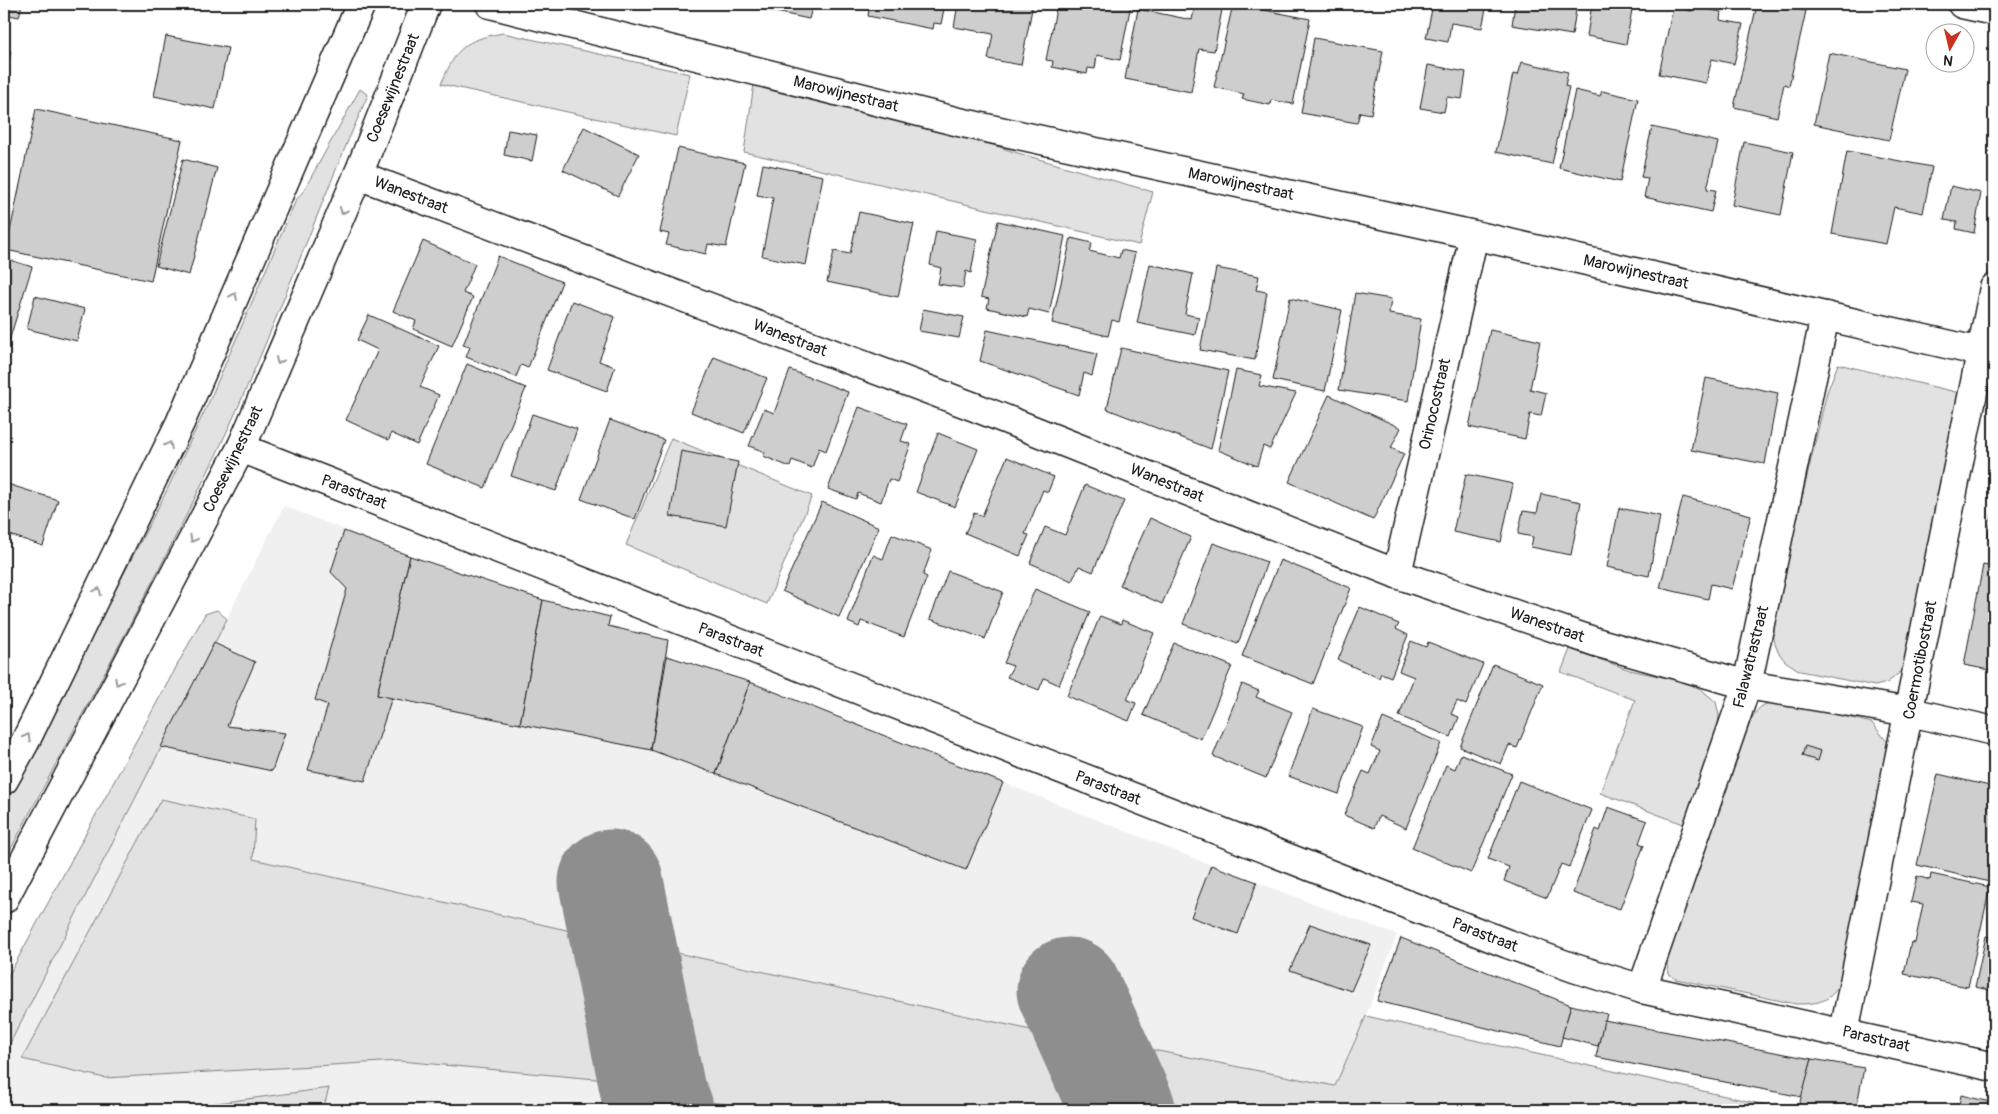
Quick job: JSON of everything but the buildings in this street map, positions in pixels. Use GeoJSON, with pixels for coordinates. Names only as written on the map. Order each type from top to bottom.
{"type":"FeatureCollection","features":[{"type":"Feature","properties":{"kind":"street"},"geometry":{"type":"LineString","coordinates":[[4,780],[25,742],[180,423],[361,4]]}},
{"type":"Feature","properties":{"kind":"street","name":"Coesewijnestraat"},"geometry":{"type":"LineString","coordinates":[[4,899],[241,448],[358,175],[426,4]]}},
{"type":"Feature","properties":{"kind":"street","name":"Marowijnestraat"},"geometry":{"type":"LineString","coordinates":[[490,4],[959,122],[1474,235],[1988,354]]}},
{"type":"Feature","properties":{"kind":"street"},"geometry":{"type":"LineString","coordinates":[[1962,4],[1994,11]]}},
{"type":"Feature","properties":{"kind":"street","name":"Wanestraat"},"geometry":{"type":"LineString","coordinates":[[358,175],[972,406],[1396,574],[1599,643],[1746,685],[1910,712],[1994,731]]}},
{"type":"Feature","properties":{"kind":"street","name":"Orinocostraat"},"geometry":{"type":"LineString","coordinates":[[1396,574],[1474,235]]}},
{"type":"Feature","properties":{"kind":"street","name":"Coermotibostraat"},"geometry":{"type":"LineString","coordinates":[[1844,1032],[1910,712],[1988,354],[1994,288]]}},
{"type":"Feature","properties":{"kind":"street","name":"Falawatrastraat"},"geometry":{"type":"LineString","coordinates":[[1642,989],[1746,685],[1825,316]]}},
{"type":"Feature","properties":{"kind":"street","name":"Parastraat"},"geometry":{"type":"LineString","coordinates":[[241,448],[1499,941],[1574,968],[1642,989],[1844,1032],[1994,1067]]}},
{"type":"Feature","properties":{"kind":"shaded area"},"geometry":{"type":"Polygon","coordinates":[[[503,33],[690,74],[676,136],[441,84],[452,61],[463,47],[470,42],[503,33]]]}},
{"type":"Feature","properties":{"kind":"shaded area"},"geometry":{"type":"Polygon","coordinates":[[[4,50],[11,51],[4,86],[4,50]]]}},
{"type":"Feature","properties":{"kind":"shaded area"},"geometry":{"type":"Polygon","coordinates":[[[754,84],[954,131],[1011,151],[1153,192],[1139,245],[744,152],[754,84]]]}},
{"type":"Feature","properties":{"kind":"shaded area"},"geometry":{"type":"Polygon","coordinates":[[[360,89],[368,95],[257,364],[217,453],[112,659],[4,862],[4,805],[164,496],[208,404],[296,200],[304,190],[360,89]]]}},
{"type":"Feature","properties":{"kind":"shaded area"},"geometry":{"type":"Polygon","coordinates":[[[1838,364],[1964,394],[1908,666],[1887,683],[1875,686],[1800,671],[1785,661],[1778,652],[1774,640],[1775,612],[1827,392],[1838,364]]]}},
{"type":"Feature","properties":{"kind":"shaded area"},"geometry":{"type":"Polygon","coordinates":[[[671,438],[812,496],[767,604],[626,545],[671,438]]]}},
{"type":"Feature","properties":{"kind":"shaded area"},"geometry":{"type":"Polygon","coordinates":[[[284,506],[410,556],[543,600],[610,617],[609,627],[668,640],[667,656],[750,682],[1211,865],[1397,935],[1366,1016],[1788,1110],[4,1110],[4,1055],[284,506]]]}},
{"type":"Feature","properties":{"kind":"shaded area"},"geometry":{"type":"Polygon","coordinates":[[[217,610],[227,619],[4,1055],[4,984],[205,614],[217,610]]]}},
{"type":"Feature","properties":{"kind":"shaded area"},"geometry":{"type":"Polygon","coordinates":[[[1570,649],[1630,670],[1681,681],[1701,689],[1716,702],[1719,715],[1717,735],[1686,825],[1600,793],[1635,700],[1561,672],[1570,649]]]}},
{"type":"Feature","properties":{"kind":"shaded area"},"geometry":{"type":"Polygon","coordinates":[[[1784,702],[1872,723],[1889,744],[1846,970],[1838,987],[1829,998],[1807,1004],[1796,1004],[1676,979],[1669,974],[1665,956],[1750,722],[1759,708],[1767,704],[1784,702]]]}},
{"type":"Feature","properties":{"kind":"shaded area"},"geometry":{"type":"Polygon","coordinates":[[[161,799],[255,819],[253,859],[593,936],[628,1082],[400,1061],[105,1078],[22,1059],[161,799]]]}},
{"type":"Feature","properties":{"kind":"shaded area"},"geometry":{"type":"Polygon","coordinates":[[[654,948],[1059,1036],[1079,1110],[760,1110],[698,1100],[654,948]]]}},
{"type":"Feature","properties":{"kind":"shaded area"},"geometry":{"type":"Polygon","coordinates":[[[1366,1016],[1788,1110],[1141,1110],[1133,1046],[1335,1086],[1366,1016]]]}},
{"type":"Feature","properties":{"kind":"shaded area"},"geometry":{"type":"Polygon","coordinates":[[[329,1088],[323,1110],[165,1110],[329,1088]]]}},
{"type":"Feature","properties":{"kind":"taxiway"},"geometry":{"type":"LineString","coordinates":[[611,882],[655,1102],[661,1110]]}},
{"type":"Feature","properties":{"kind":"taxiway"},"geometry":{"type":"LineString","coordinates":[[1069,990],[1123,1110]]}}]}
